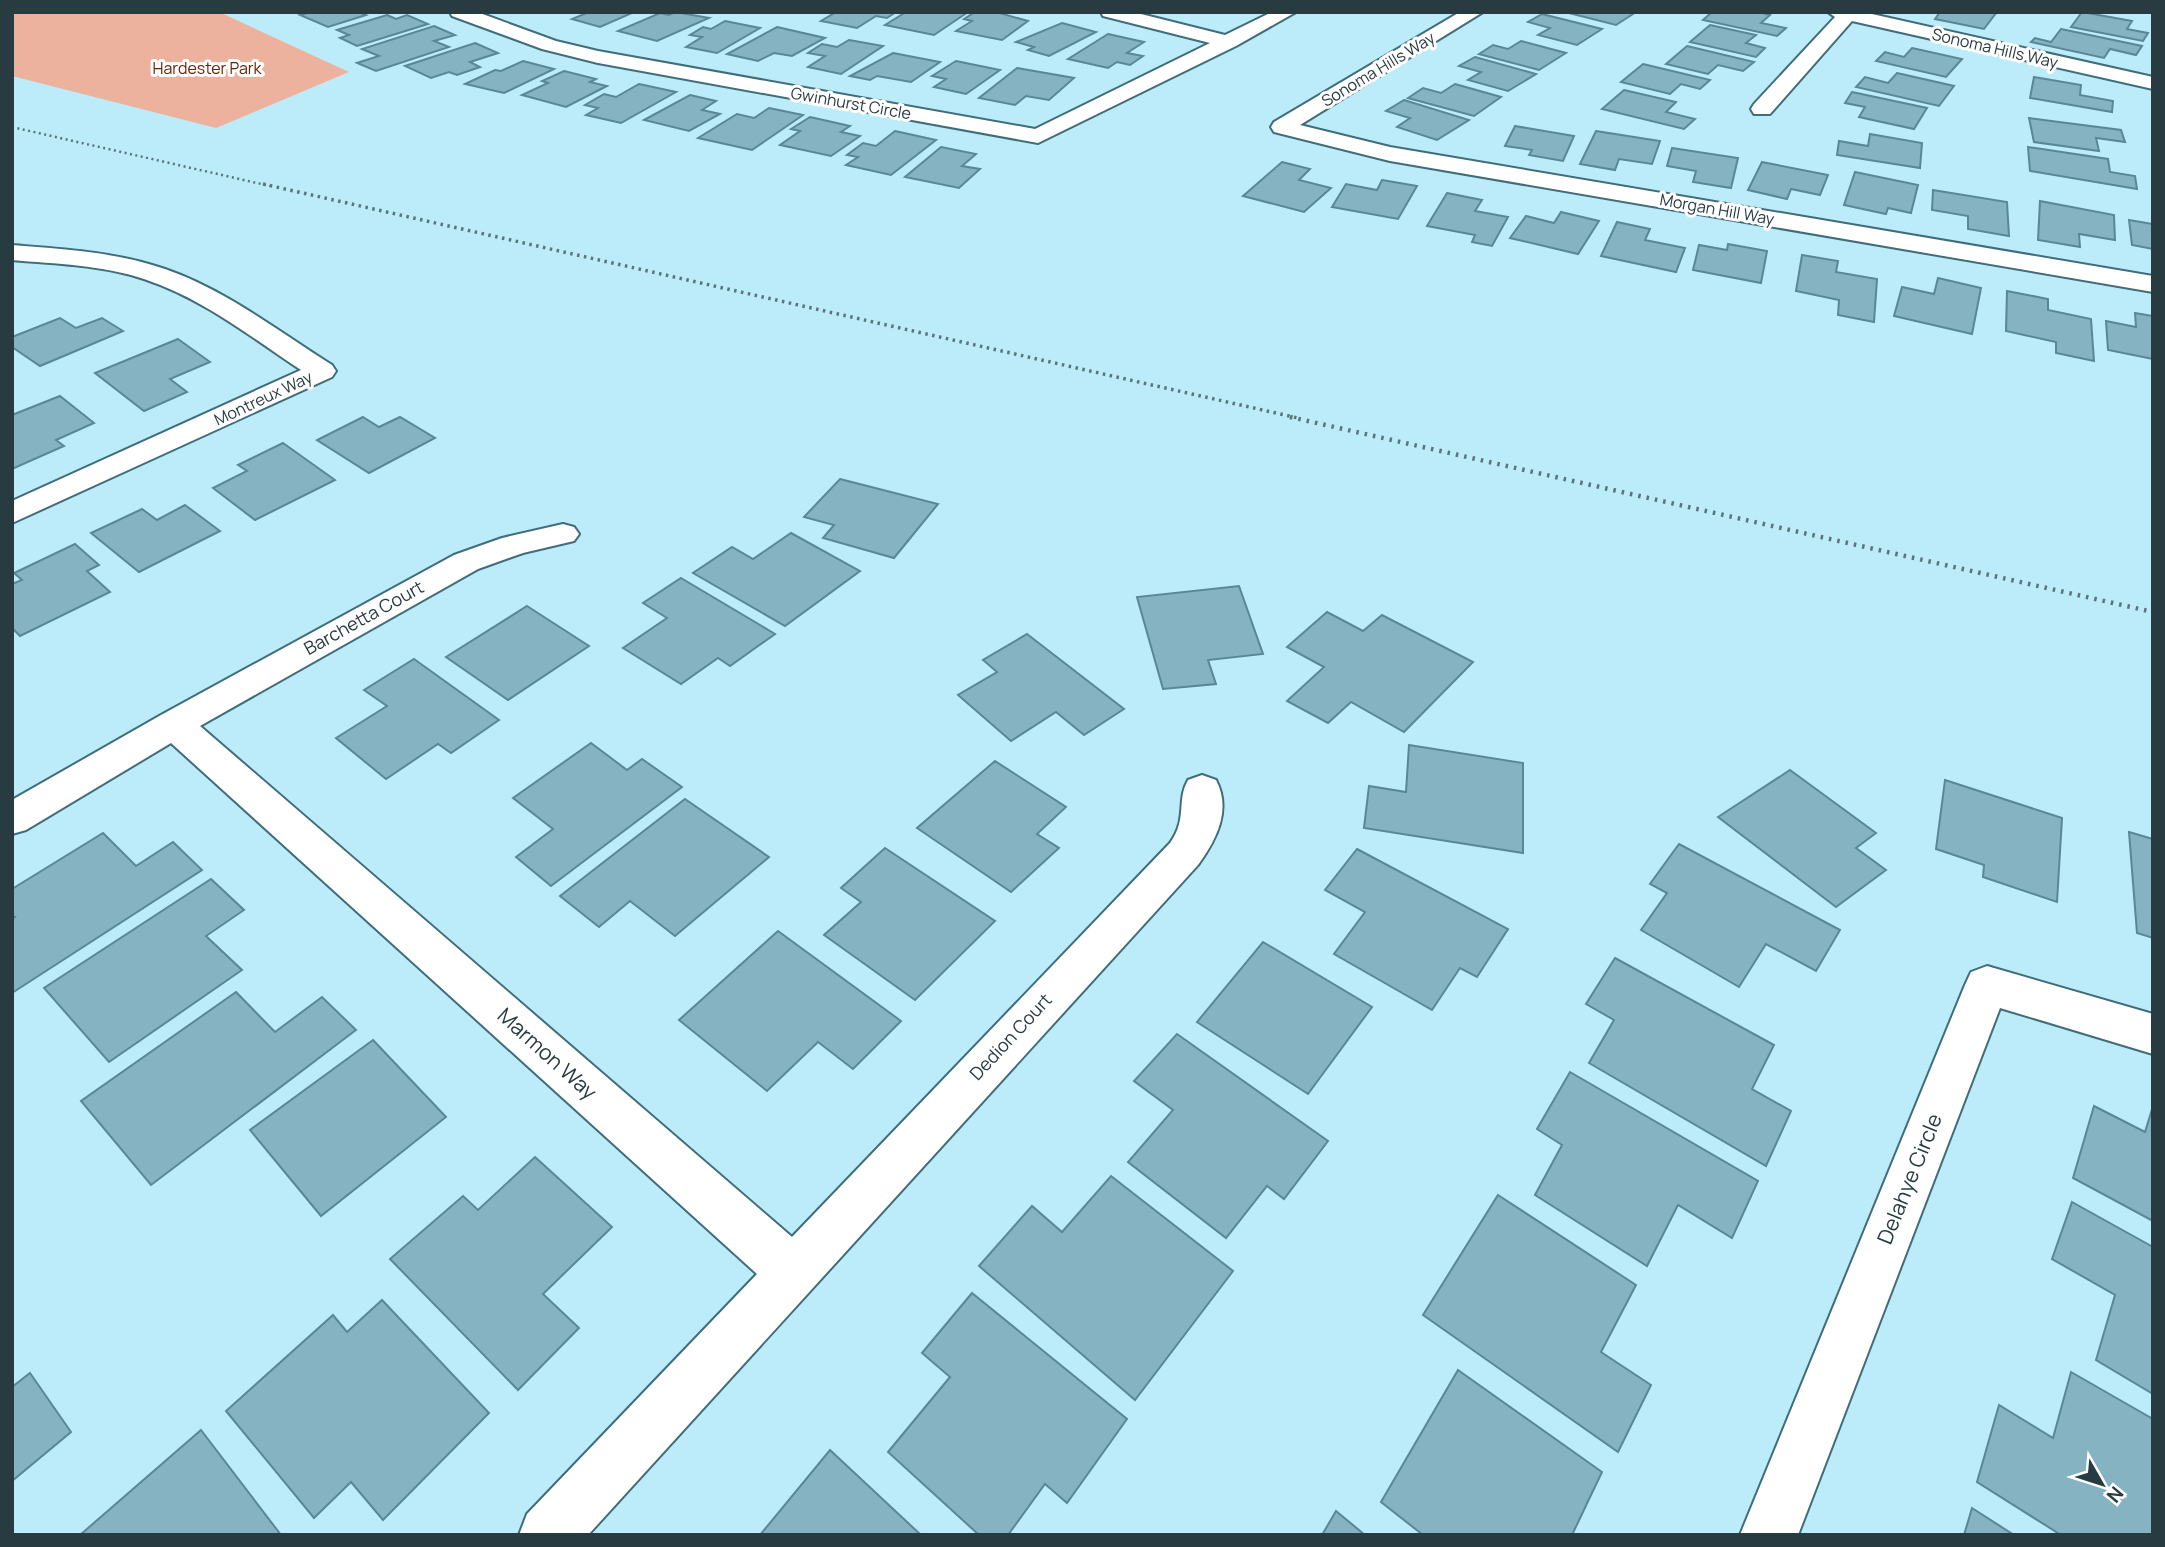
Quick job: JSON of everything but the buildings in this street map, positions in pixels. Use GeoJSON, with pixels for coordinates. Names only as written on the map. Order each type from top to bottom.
{"type":"FeatureCollection","features":[{"type":"Feature","properties":{"kind":"street","name":"Gwinhurst Circle"},"geometry":{"type":"LineString","coordinates":[[459,12],[550,45],[598,57],[1038,136],[1287,12]]}},
{"type":"Feature","properties":{"kind":"street"},"geometry":{"type":"LineString","coordinates":[[1110,12],[1229,42]]}},
{"type":"Feature","properties":{"kind":"street","name":"Sonoma Hills Way"},"geometry":{"type":"LineString","coordinates":[[1282,127],[1474,12]]}},
{"type":"Feature","properties":{"kind":"street"},"geometry":{"type":"LineString","coordinates":[[1762,109],[1845,13]]}},
{"type":"Feature","properties":{"kind":"street","name":"Sonoma Hills Way"},"geometry":{"type":"LineString","coordinates":[[1845,13],[2153,83]]}},
{"type":"Feature","properties":{"kind":"street","name":"Morgan Hill Way"},"geometry":{"type":"LineString","coordinates":[[1282,127],[1390,154],[2153,284]]}},
{"type":"Feature","properties":{"kind":"street","name":"Montreux Way"},"geometry":{"type":"LineString","coordinates":[[12,252],[91,260],[154,274],[205,297],[322,371],[12,513]]}},
{"type":"Feature","properties":{"kind":"street","name":"Barchetta Court"},"geometry":{"type":"LineString","coordinates":[[174,724],[466,562],[514,545],[563,534]]}},
{"type":"Feature","properties":{"kind":"street"},"geometry":{"type":"LineString","coordinates":[[12,819],[174,724]]}},
{"type":"Feature","properties":{"kind":"street","name":"Marmon Way"},"geometry":{"type":"LineString","coordinates":[[174,724],[792,1271]]}},
{"type":"Feature","properties":{"kind":"street","name":"Dedion Court"},"geometry":{"type":"LineString","coordinates":[[792,1271],[1184,854],[1198,835],[1205,808],[1202,790]]}},
{"type":"Feature","properties":{"kind":"street","name":"Delahye Circle"},"geometry":{"type":"LineString","coordinates":[[1769,1535],[1987,985],[2153,1034]]}},
{"type":"Feature","properties":{"kind":"street"},"geometry":{"type":"LineString","coordinates":[[548,1535],[792,1271]]}},
{"type":"Feature","properties":{"kind":"green space","name":"Hardester Park"},"geometry":{"type":"Polygon","coordinates":[[[12,12],[219,12],[349,72],[216,128],[12,76],[12,12]]]}},
{"type":"Feature","properties":{"kind":"railway"},"geometry":{"type":"LineString","coordinates":[[12,127],[270,186]]}},
{"type":"Feature","properties":{"kind":"railway"},"geometry":{"type":"LineString","coordinates":[[263,184],[1298,418]]}},
{"type":"Feature","properties":{"kind":"railway"},"geometry":{"type":"LineString","coordinates":[[1290,417],[2153,612]]}}]}
